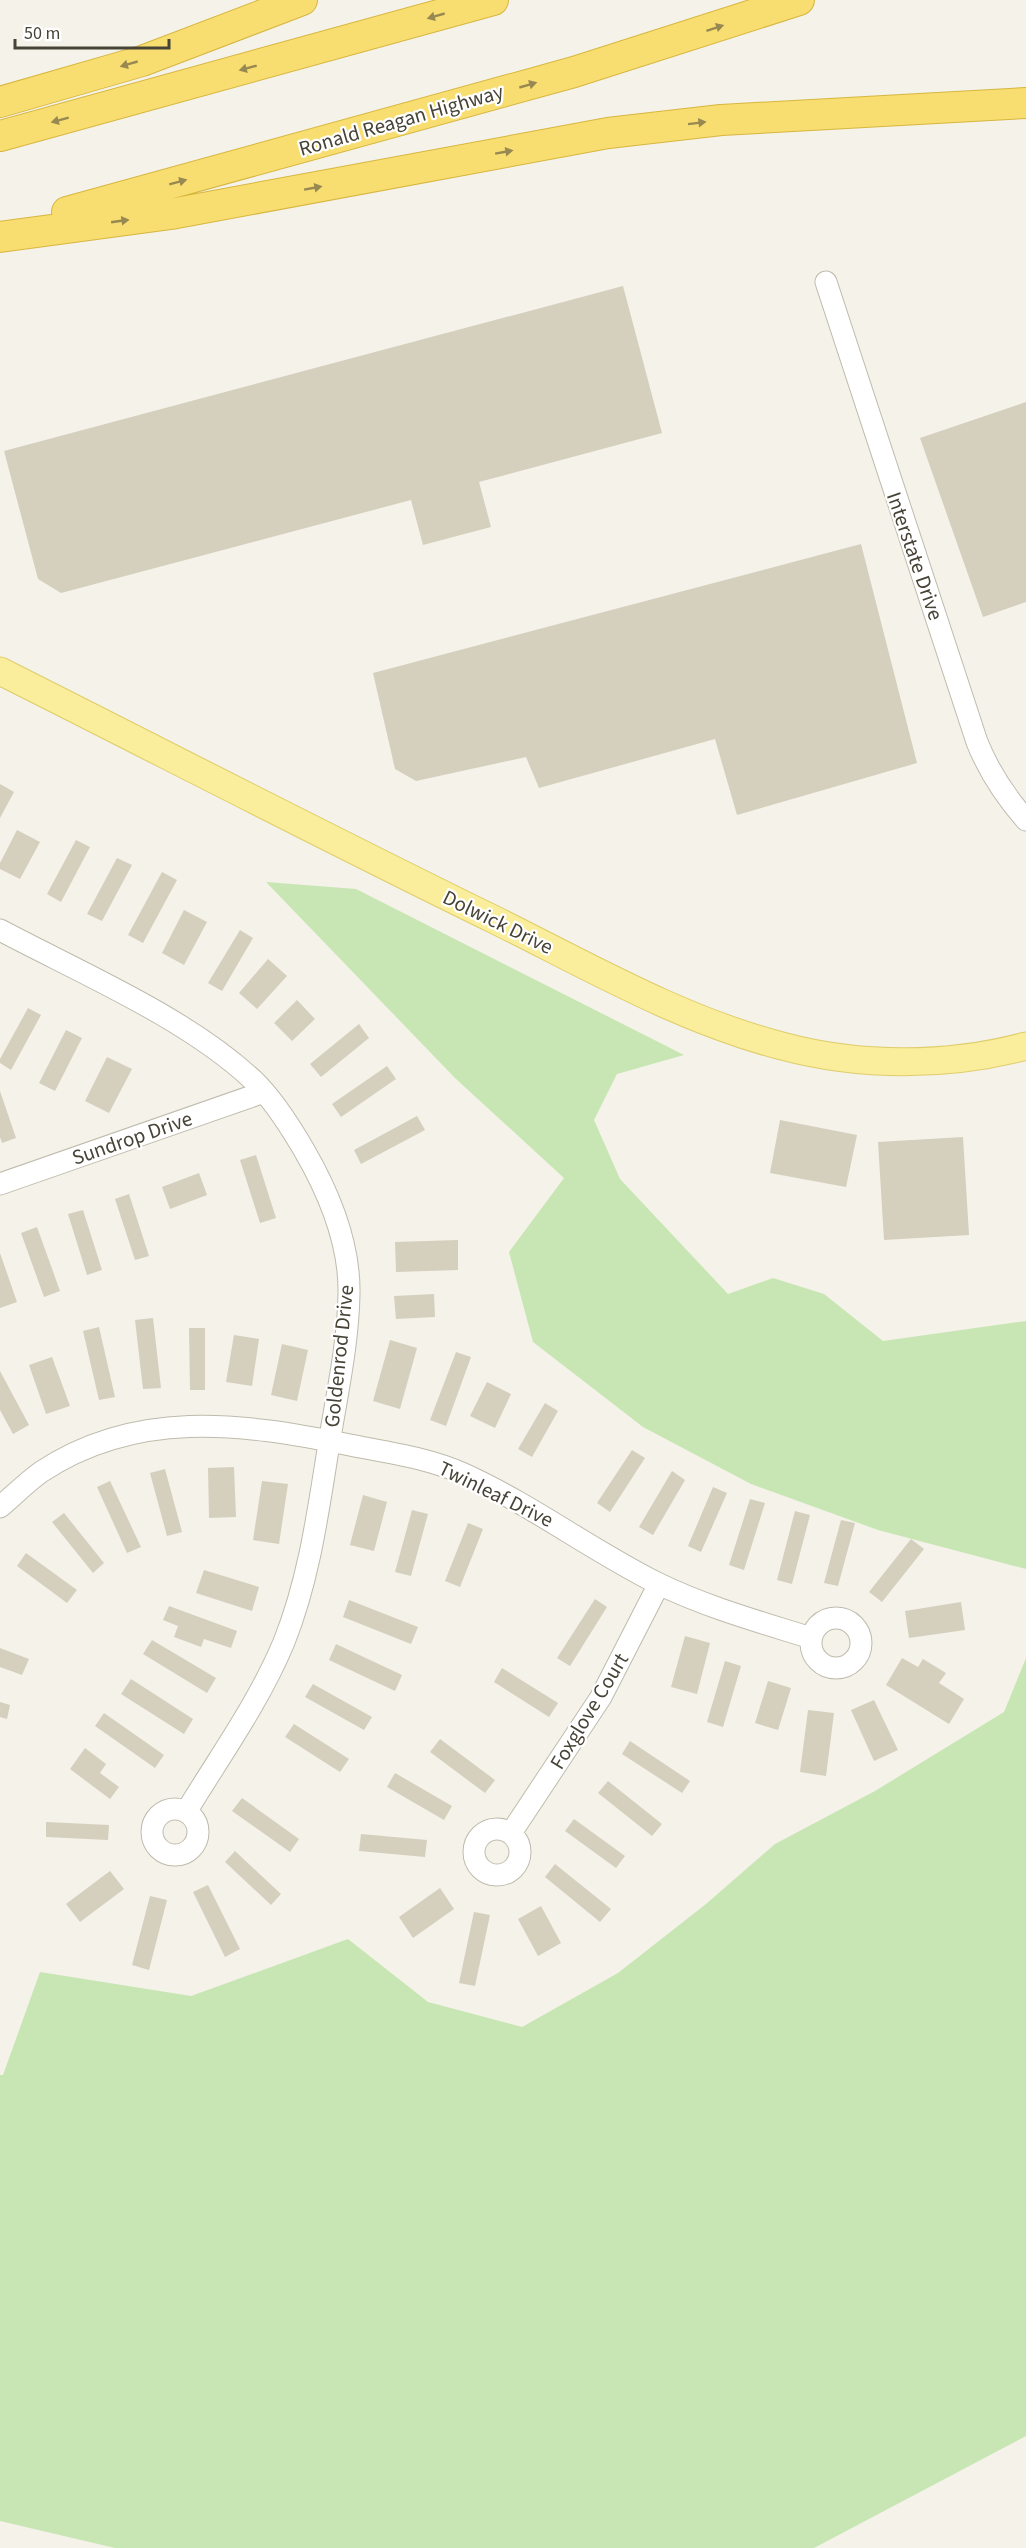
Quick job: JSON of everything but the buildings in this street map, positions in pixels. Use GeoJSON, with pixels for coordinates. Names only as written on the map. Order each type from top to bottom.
{"type":"FeatureCollection","features":[{"type":"Feature","properties":{"kind":"highway"},"geometry":{"type":"LineString","coordinates":[[0,102],[142,61],[302,0]]}},
{"type":"Feature","properties":{"kind":"highway"},"geometry":{"type":"LineString","coordinates":[[0,136],[493,0]]}},
{"type":"Feature","properties":{"kind":"highway","name":"Ronald Reagan Highway"},"geometry":{"type":"LineString","coordinates":[[0,230],[574,72],[799,0]]}},
{"type":"Feature","properties":{"kind":"highway"},"geometry":{"type":"LineString","coordinates":[[0,237],[171,214],[608,133],[733,119],[1026,103]]}},
{"type":"Feature","properties":{"kind":"main road","name":"Dolwick Drive"},"geometry":{"type":"LineString","coordinates":[[0,671],[423,885],[665,1004],[729,1031],[784,1047],[865,1060],[896,1062],[970,1057],[1026,1046]]}},
{"type":"Feature","properties":{"kind":"street","name":"Interstate Drive"},"geometry":{"type":"LineString","coordinates":[[826,282],[977,742],[986,765],[1003,794],[1026,820]]}},
{"type":"Feature","properties":{"kind":"street","name":"Goldenrod Drive"},"geometry":{"type":"LineString","coordinates":[[0,930],[166,1018],[203,1041],[254,1081],[296,1136],[316,1170],[336,1215],[346,1257],[349,1293],[342,1369],[304,1583],[284,1642],[258,1695],[186,1812]]}},
{"type":"Feature","properties":{"kind":"street","name":"Sundrop Drive"},"geometry":{"type":"LineString","coordinates":[[0,1184],[264,1092]]}},
{"type":"Feature","properties":{"kind":"street","name":"Twinleaf Drive"},"geometry":{"type":"LineString","coordinates":[[0,1507],[40,1472],[77,1452],[145,1431],[199,1424],[329,1441],[425,1460],[462,1473],[533,1509],[623,1565],[659,1584],[724,1611],[811,1638]]}},
{"type":"Feature","properties":{"kind":"street","name":"Foxglove Court"},"geometry":{"type":"LineString","coordinates":[[511,1833],[601,1697],[659,1584]]}},
{"type":"Feature","properties":{"kind":"green space"},"geometry":{"type":"Polygon","coordinates":[[[266,882],[356,889],[684,1055],[617,1074],[594,1120],[620,1179],[728,1294],[773,1278],[824,1294],[883,1341],[1026,1321],[1026,1569],[878,1530],[751,1484],[643,1427],[533,1342],[509,1252],[564,1178],[455,1078],[266,882]]]}},
{"type":"Feature","properties":{"kind":"green space"},"geometry":{"type":"Polygon","coordinates":[[[1026,1658],[1026,2436],[814,2548],[115,2548],[0,2521],[0,2075],[3,2075],[40,1972],[191,1996],[348,1939],[428,2002],[522,2027],[618,1973],[706,1904],[775,1844],[875,1791],[1004,1712],[1026,1658]]]}}]}
